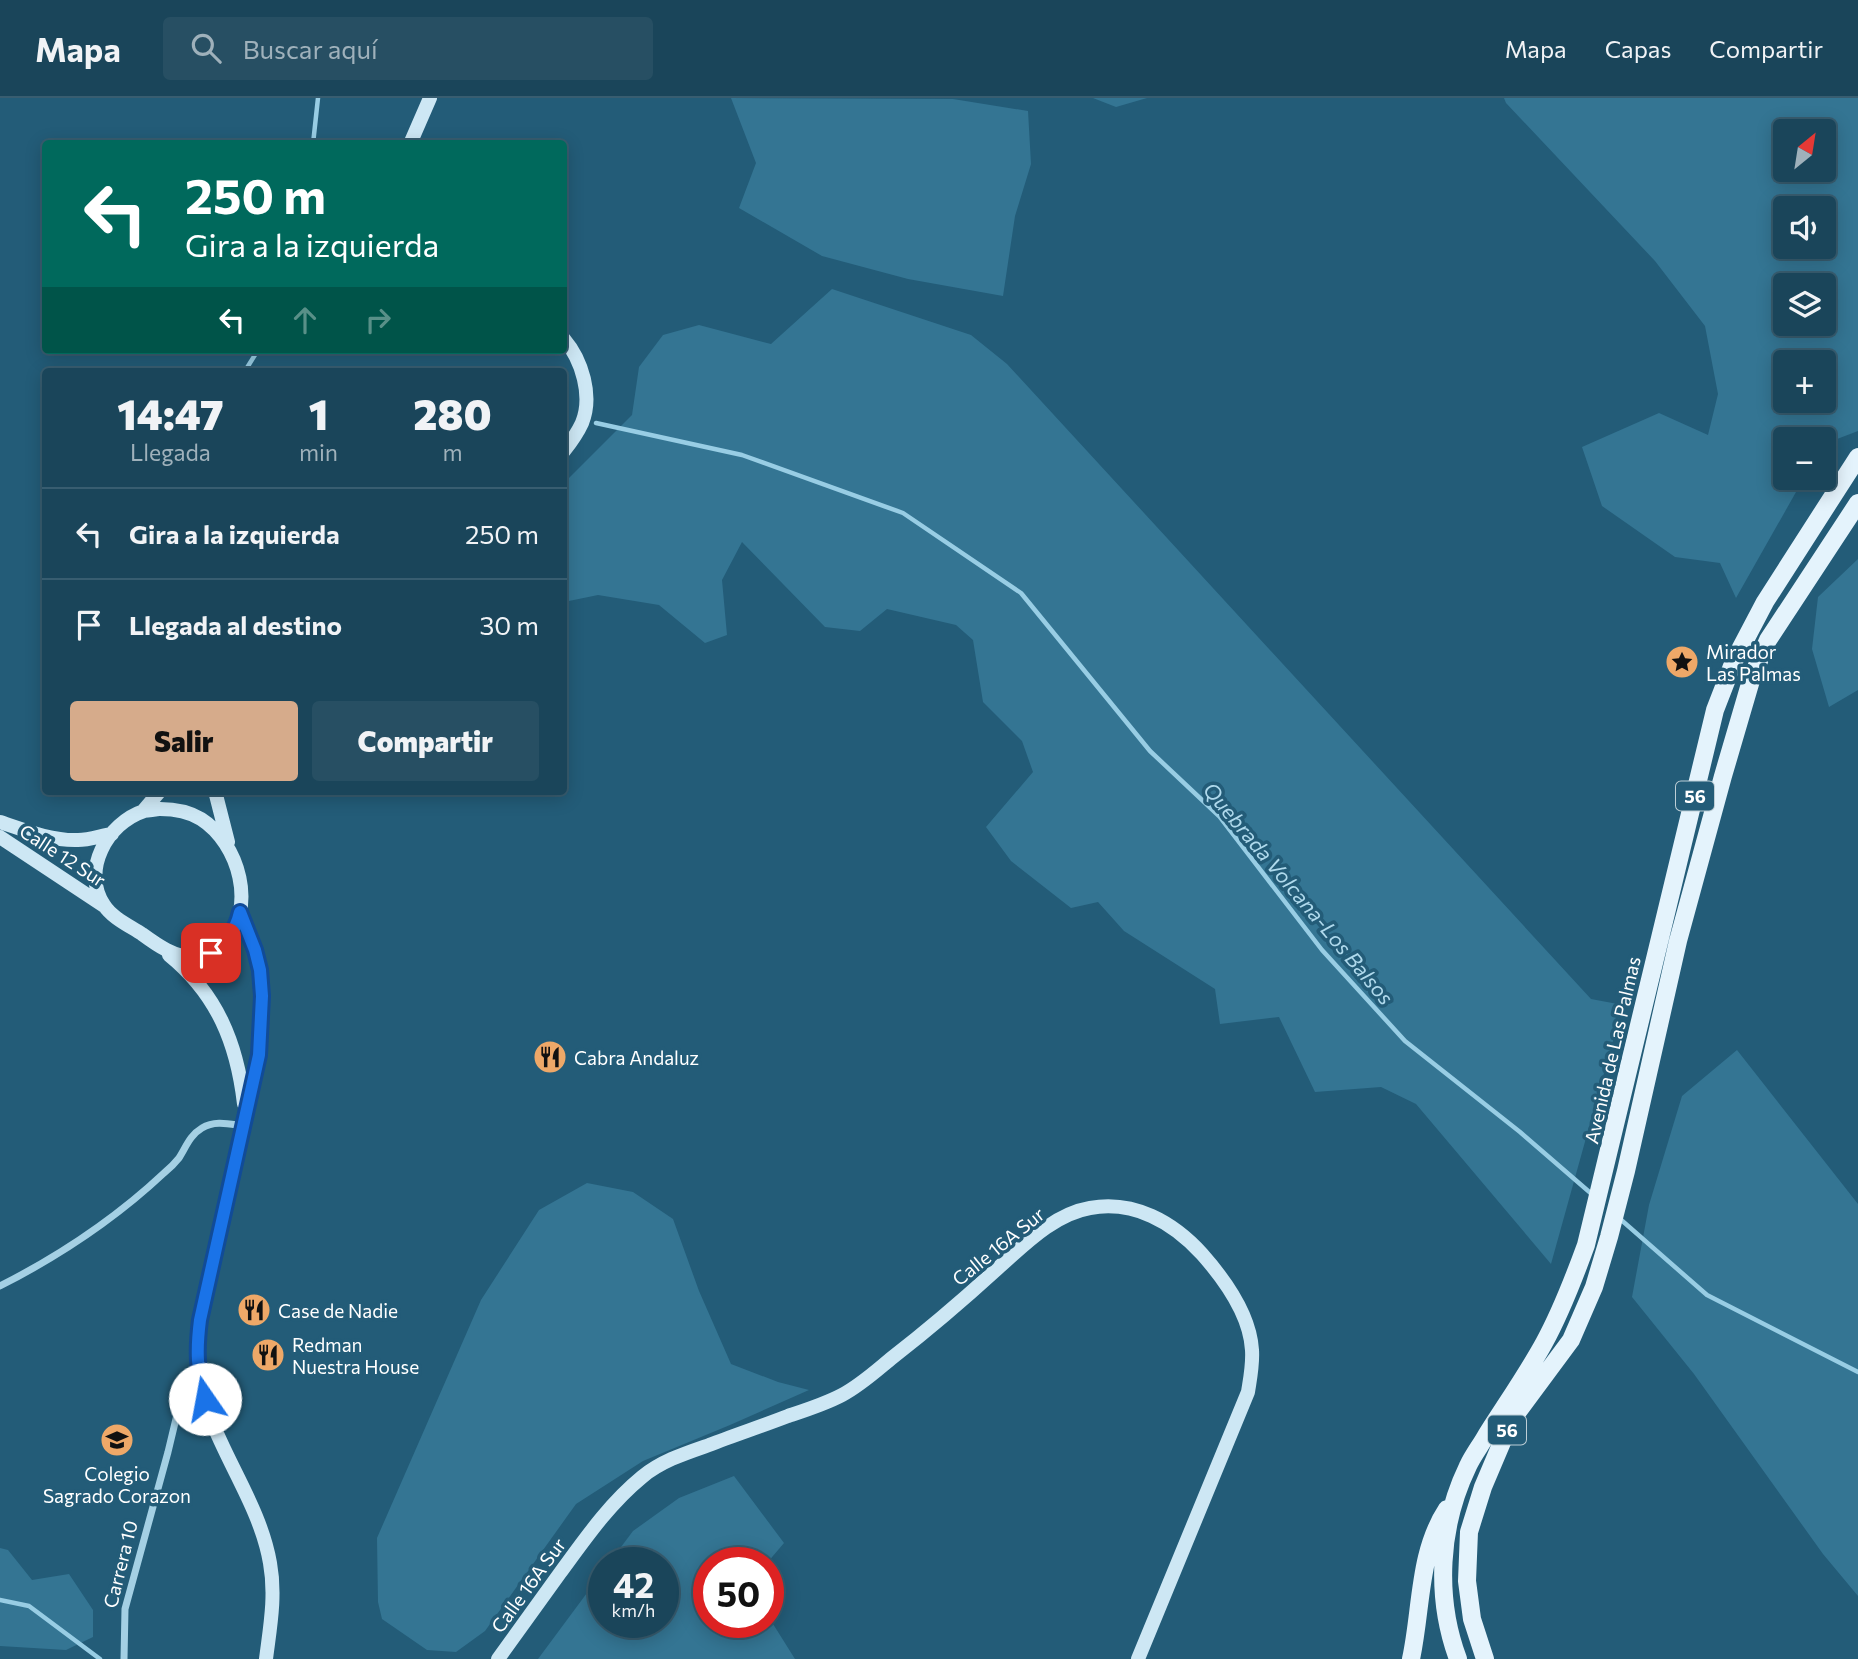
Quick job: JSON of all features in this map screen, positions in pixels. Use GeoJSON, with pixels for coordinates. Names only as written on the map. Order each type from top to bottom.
{"type":"FeatureCollection","features":[{"type":"Feature","properties":{"kind":"main road"},"geometry":{"type":"LineString","coordinates":[[412,140],[430,98]]}},
{"type":"Feature","properties":{"kind":"main road"},"geometry":{"type":"LineString","coordinates":[[567,342],[577,360],[586,390],[585,414],[576,436],[567,447]]}},
{"type":"Feature","properties":{"kind":"main road","name":"Avenida de Las Palmas"},"geometry":{"type":"LineString","coordinates":[[1455,1651],[1444,1606],[1442,1583],[1448,1526],[1468,1465],[1544,1344],[1586,1245],[1715,710],[1734,661],[1765,602],[1858,457]]}},
{"type":"Feature","properties":{"kind":"main road","name":"Avenida de Las Palmas"},"geometry":{"type":"LineString","coordinates":[[1485,1659],[1472,1619],[1467,1581],[1469,1532],[1483,1487],[1511,1421],[1571,1340],[1594,1287],[1626,1171],[1678,941],[1752,677],[1768,640],[1858,503]]}},
{"type":"Feature","properties":{"kind":"main road"},"geometry":{"type":"LineString","coordinates":[[157,795],[144,811],[111,834],[99,855],[95,884],[104,906],[111,913],[160,947],[196,979],[222,1021],[236,1058],[245,1121]]}},
{"type":"Feature","properties":{"kind":"main road"},"geometry":{"type":"LineString","coordinates":[[160,947],[184,956],[204,956],[218,948],[230,936],[238,922],[240,882],[216,795]]}},
{"type":"Feature","properties":{"kind":"main road"},"geometry":{"type":"LineString","coordinates":[[144,811],[171,809],[190,813],[210,826],[229,846]]}},
{"type":"Feature","properties":{"kind":"main road","name":"Calle 12 Sur"},"geometry":{"type":"LineString","coordinates":[[0,822],[61,839],[89,839],[111,834]]}},
{"type":"Feature","properties":{"kind":"main road","name":"Calle 12 Sur"},"geometry":{"type":"LineString","coordinates":[[0,837],[104,906]]}},
{"type":"Feature","properties":{"kind":"main road"},"geometry":{"type":"LineString","coordinates":[[240,912],[260,970],[262,996],[259,1055],[197,1342],[199,1376],[214,1427],[246,1494],[270,1560],[273,1606],[266,1659]]}},
{"type":"Feature","properties":{"kind":"main road","name":"Calle 16A Sur"},"geometry":{"type":"LineString","coordinates":[[498,1659],[589,1533],[644,1475],[677,1456],[816,1407],[842,1395],[931,1327],[1054,1223],[1088,1208],[1111,1206],[1131,1208],[1148,1214],[1165,1222],[1191,1242],[1214,1268],[1236,1301],[1248,1328],[1252,1349],[1248,1392],[1138,1659]]}},
{"type":"Feature","properties":{"kind":"main road"},"geometry":{"type":"LineString","coordinates":[[1411,1659],[1426,1556],[1440,1519],[1457,1494]]}},
{"type":"Feature","properties":{"kind":"street"},"geometry":{"type":"LineString","coordinates":[[0,1286],[31,1270],[109,1218],[165,1172],[195,1133],[205,1126],[245,1121]]}},
{"type":"Feature","properties":{"kind":"street","name":"Carrera 10"},"geometry":{"type":"LineString","coordinates":[[124,1659],[125,1609],[180,1402],[189,1383],[199,1376]]}},
{"type":"Feature","properties":{"kind":"shaded area"},"geometry":{"type":"Polygon","coordinates":[[[731,98],[953,99],[1028,111],[1031,164],[1015,216],[1003,296],[908,279],[822,256],[739,208],[756,163],[731,98]]]}},
{"type":"Feature","properties":{"kind":"shaded area"},"geometry":{"type":"Polygon","coordinates":[[[1093,98],[1147,98],[1116,107],[1093,98]]]}},
{"type":"Feature","properties":{"kind":"shaded area"},"geometry":{"type":"Polygon","coordinates":[[[1504,98],[1858,98],[1858,431],[1836,439],[1836,427],[1773,427],[1773,490],[1797,490],[1736,598],[1720,563],[1675,557],[1602,506],[1582,447],[1659,413],[1708,435],[1718,394],[1705,326],[1655,261],[1504,98]]]}},
{"type":"Feature","properties":{"kind":"shaded area"},"geometry":{"type":"Polygon","coordinates":[[[832,289],[971,335],[1007,364],[1591,999],[1623,1005],[1551,1264],[1416,1104],[1381,1087],[1315,1092],[1279,1017],[1220,1024],[1215,989],[1124,931],[1098,902],[1071,908],[1011,861],[986,827],[1033,772],[1022,741],[983,702],[973,640],[956,625],[887,609],[860,631],[825,627],[742,542],[722,580],[727,635],[705,643],[659,605],[598,595],[567,601],[567,480],[632,415],[639,367],[663,335],[699,325],[771,344],[832,289]]]}},
{"type":"Feature","properties":{"kind":"shaded area"},"geometry":{"type":"Polygon","coordinates":[[[1858,559],[1858,690],[1829,707],[1812,649],[1818,597],[1858,559]]]}},
{"type":"Feature","properties":{"kind":"shaded area"},"geometry":{"type":"Polygon","coordinates":[[[1737,1050],[1858,1204],[1858,1596],[1823,1554],[1694,1374],[1632,1297],[1649,1205],[1682,1096],[1737,1050]]]}},
{"type":"Feature","properties":{"kind":"shaded area"},"geometry":{"type":"Polygon","coordinates":[[[587,1183],[633,1192],[673,1219],[699,1291],[731,1364],[778,1382],[809,1390],[643,1461],[576,1504],[485,1631],[456,1652],[427,1650],[382,1619],[378,1602],[377,1538],[481,1300],[539,1210],[587,1183]]]}},
{"type":"Feature","properties":{"kind":"shaded area"},"geometry":{"type":"Polygon","coordinates":[[[734,1476],[784,1543],[781,1547],[693,1547],[693,1638],[782,1638],[795,1659],[538,1659],[588,1592],[588,1638],[679,1638],[679,1547],[621,1547],[633,1531],[679,1498],[734,1476]]]}},
{"type":"Feature","properties":{"kind":"shaded area"},"geometry":{"type":"Polygon","coordinates":[[[0,1548],[8,1550],[32,1580],[69,1574],[93,1610],[93,1637],[66,1650],[0,1646],[0,1548]]]}},
{"type":"Feature","properties":{"kind":"waterway","name":"Quebrada Volcana-Los Balsos"},"geometry":{"type":"LineString","coordinates":[[313,140],[318,98]]}},
{"type":"Feature","properties":{"kind":"waterway","name":"Quebrada Volcana-Los Balsos"},"geometry":{"type":"LineString","coordinates":[[247,368],[256,354]]}},
{"type":"Feature","properties":{"kind":"waterway","name":"Quebrada Volcana-Los Balsos"},"geometry":{"type":"LineString","coordinates":[[596,423],[742,455],[903,513],[1021,593],[1150,751],[1219,816],[1322,950],[1405,1041],[1520,1132],[1594,1196]]}},
{"type":"Feature","properties":{"kind":"waterway","name":"Quebrada Volcana-Los Balsos"},"geometry":{"type":"LineString","coordinates":[[1619,1218],[1707,1295],[1858,1372]]}},
{"type":"Feature","properties":{"kind":"waterway"},"geometry":{"type":"LineString","coordinates":[[0,1600],[29,1606],[100,1659]]}},
{"type":"Feature","properties":{"kind":"place","name":"Mirador Las Palmas"},"geometry":{"type":"Point","coordinates":[1682,662]}},
{"type":"Feature","properties":{"kind":"place","name":"Cabra Andaluz"},"geometry":{"type":"Point","coordinates":[550,1057]}},
{"type":"Feature","properties":{"kind":"place","name":"Case de Nadie"},"geometry":{"type":"Point","coordinates":[254,1310]}},
{"type":"Feature","properties":{"kind":"place","name":"Redman Nuestra House"},"geometry":{"type":"Point","coordinates":[268,1355]}},
{"type":"Feature","properties":{"kind":"place","name":"Colegio Sagrado Corazon"},"geometry":{"type":"Point","coordinates":[117,1440]}},
{"type":"Feature","properties":{"kind":"route"},"geometry":{"type":"LineString","coordinates":[[205,1399],[197,1360],[200,1320],[236,1167],[259,1055],[262,1023],[260,970],[248,928],[240,912],[230,936],[211,953]]}}]}
